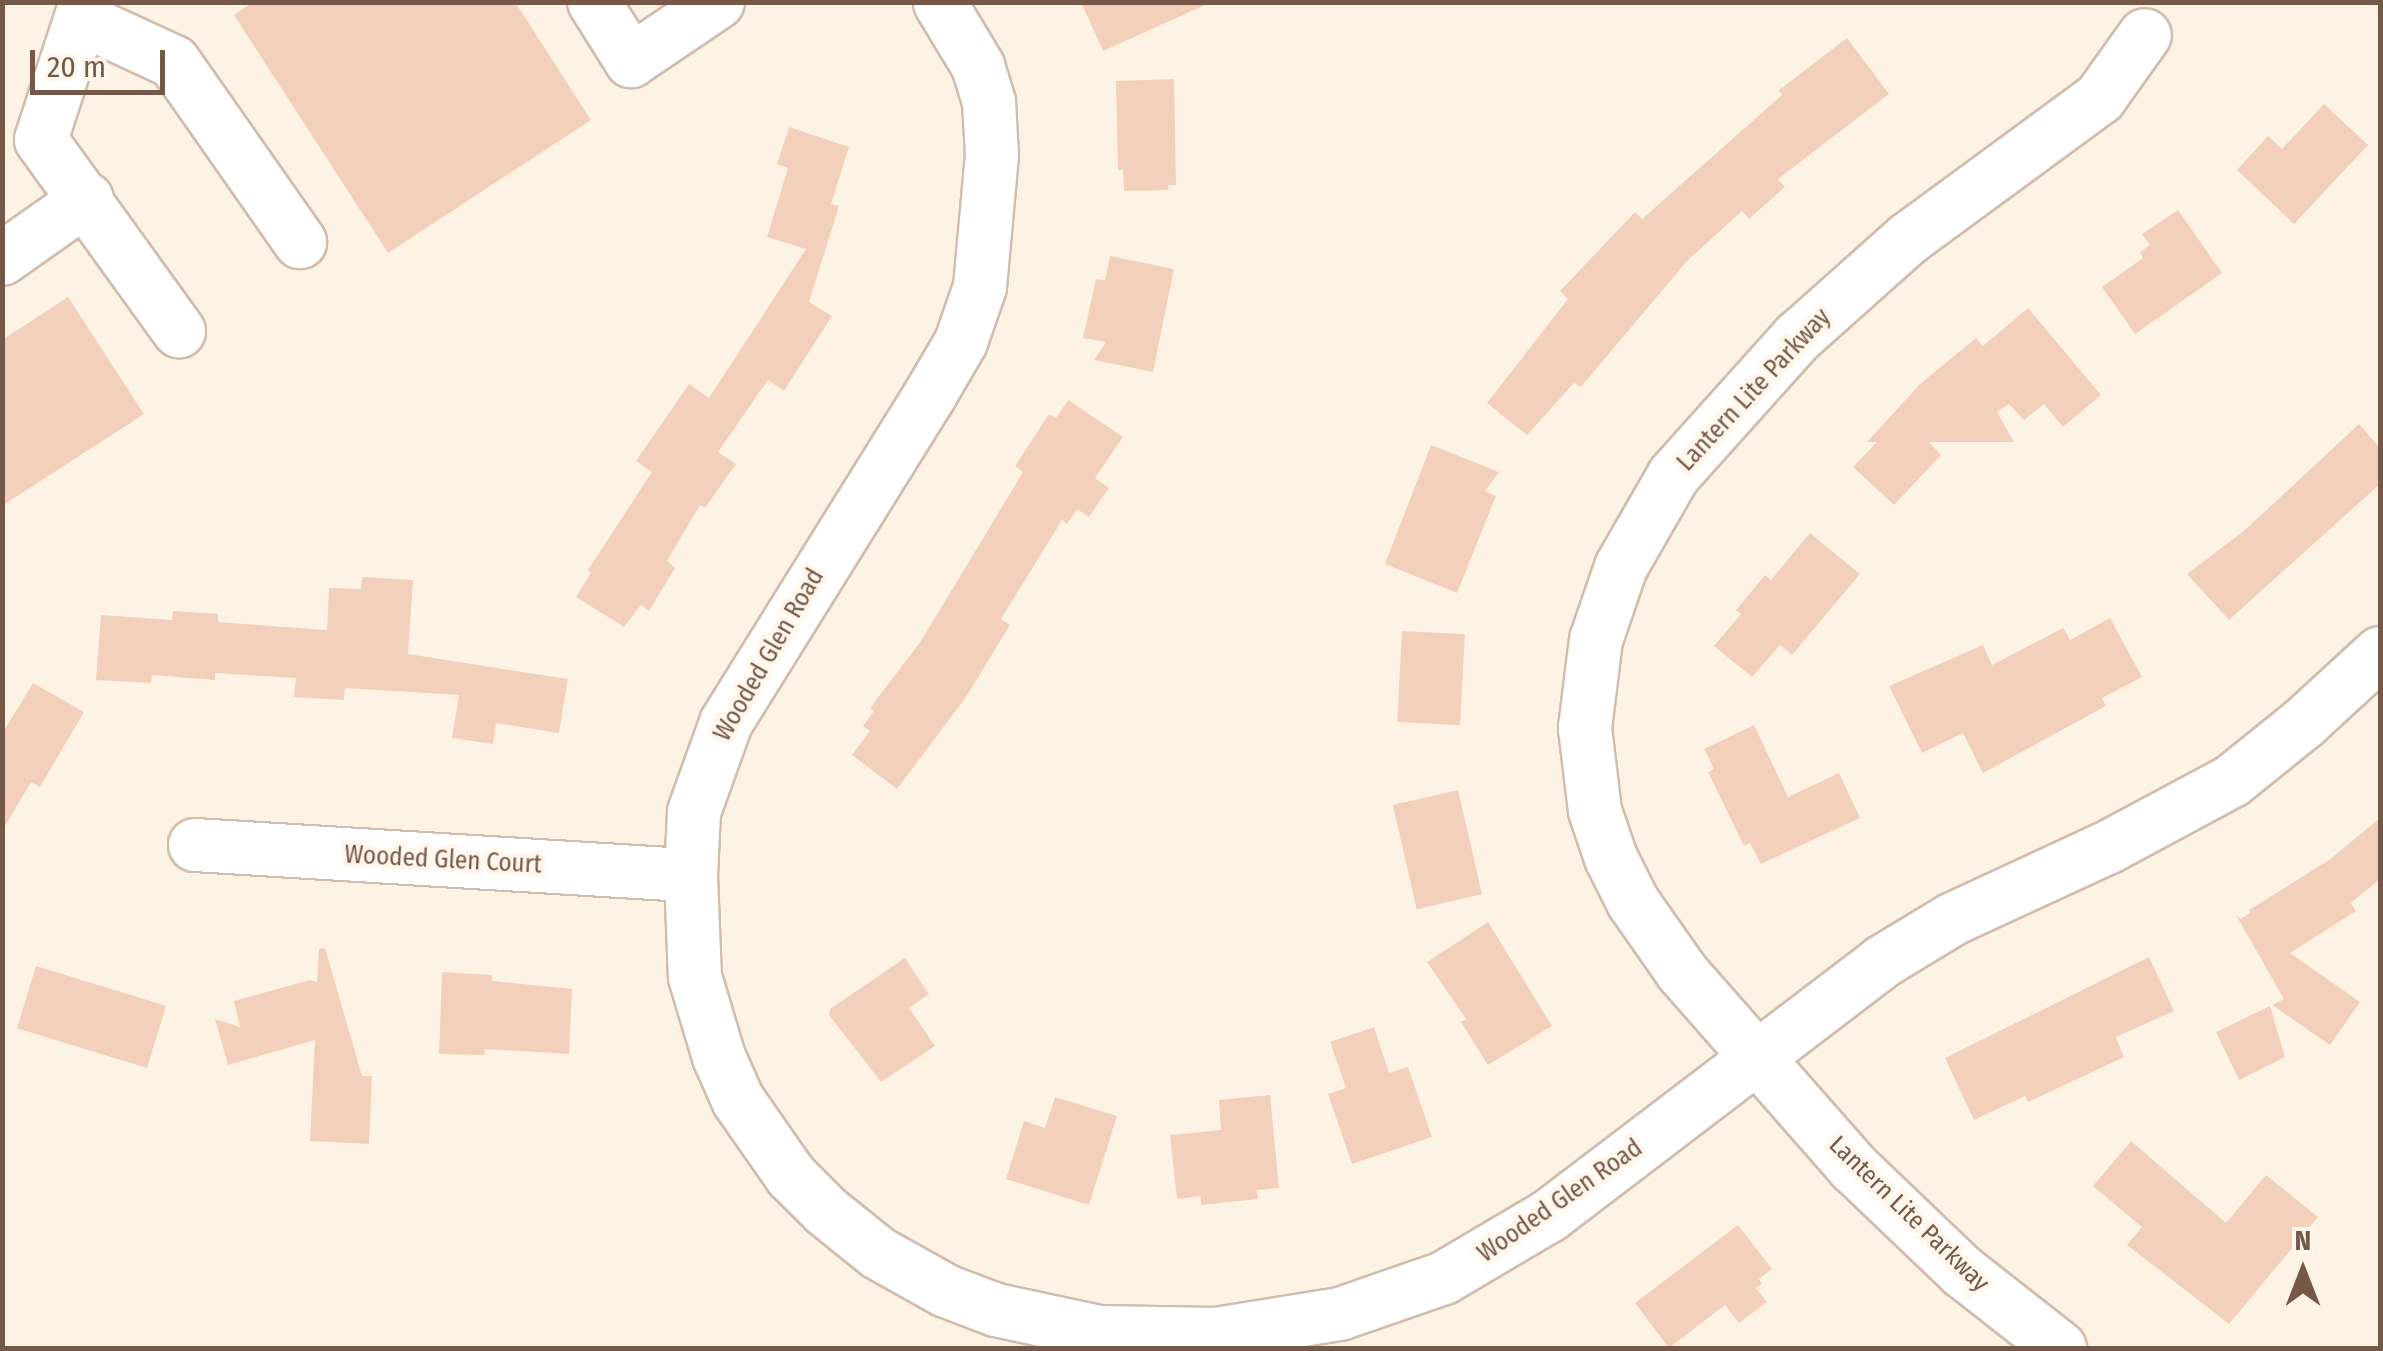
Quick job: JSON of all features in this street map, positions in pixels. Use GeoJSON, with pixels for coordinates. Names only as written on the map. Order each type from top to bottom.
{"type":"FeatureCollection","features":[{"type":"Feature","properties":{"kind":"street"},"geometry":{"type":"LineString","coordinates":[[594,2],[631,61],[718,2]]}},
{"type":"Feature","properties":{"kind":"street","name":"Wooded Glen Road"},"geometry":{"type":"LineString","coordinates":[[940,3],[978,66],[989,102],[992,156],[980,287],[961,342],[938,382],[726,723],[694,812],[691,875],[695,976],[704,1016],[738,1100],[791,1176],[878,1253],[946,1290],[996,1310],[1099,1332],[1200,1335],[1278,1327],[1340,1314],[1444,1278],[1548,1216],[1882,962],[1953,920],[2107,848],[2232,780],[2305,722],[2380,653]]}},
{"type":"Feature","properties":{"kind":"street"},"geometry":{"type":"LineString","coordinates":[[179,331],[42,140],[84,11],[174,62],[300,242]]}},
{"type":"Feature","properties":{"kind":"street","name":"Lantern Lite Parkway"},"geometry":{"type":"LineString","coordinates":[[2060,1348],[1963,1272],[1854,1168],[1758,1054],[1719,1018],[1633,902],[1610,858],[1596,811],[1585,728],[1596,640],[1620,567],[1674,476],[1798,337],[1908,239],[2100,98],[2146,35]]}},
{"type":"Feature","properties":{"kind":"street"},"geometry":{"type":"LineString","coordinates":[[2,258],[87,198]]}},
{"type":"Feature","properties":{"kind":"street","name":"Wooded Glen Court"},"geometry":{"type":"LineString","coordinates":[[195,845],[691,875]]}},
{"type":"Feature","properties":{"kind":"building"},"geometry":{"type":"Polygon","coordinates":[[[253,2],[515,2],[591,120],[388,253],[234,15],[253,2]]]}},
{"type":"Feature","properties":{"kind":"building"},"geometry":{"type":"Polygon","coordinates":[[[1081,2],[1212,2],[1103,51],[1081,2]]]}},
{"type":"Feature","properties":{"kind":"building"},"geometry":{"type":"Polygon","coordinates":[[[1847,38],[1889,94],[1778,179],[1785,187],[1749,219],[1742,211],[1687,261],[1581,387],[1574,383],[1527,435],[1487,403],[1568,299],[1560,291],[1635,212],[1642,219],[1782,95],[1779,90],[1847,38]]]}},
{"type":"Feature","properties":{"kind":"building"},"geometry":{"type":"Polygon","coordinates":[[[1174,79],[1176,185],[1168,185],[1169,190],[1124,191],[1123,170],[1118,170],[1116,81],[1174,79]]]}},
{"type":"Feature","properties":{"kind":"building"},"geometry":{"type":"Polygon","coordinates":[[[2324,104],[2368,145],[2294,224],[2237,170],[2268,136],[2282,149],[2324,104]]]}},
{"type":"Feature","properties":{"kind":"building"},"geometry":{"type":"Polygon","coordinates":[[[789,127],[849,147],[831,204],[839,206],[809,302],[832,316],[784,391],[768,380],[718,452],[736,464],[705,508],[700,505],[667,561],[675,568],[649,611],[641,605],[624,627],[576,597],[591,573],[588,570],[652,472],[636,461],[689,384],[709,398],[806,249],[767,237],[788,168],[777,164],[789,127]]]}},
{"type":"Feature","properties":{"kind":"building"},"geometry":{"type":"Polygon","coordinates":[[[2178,210],[2222,273],[2135,334],[2102,287],[2143,258],[2140,252],[2150,245],[2142,234],[2178,210]]]}},
{"type":"Feature","properties":{"kind":"building"},"geometry":{"type":"Polygon","coordinates":[[[1110,256],[1174,269],[1153,372],[1094,360],[1106,342],[1083,338],[1096,279],[1105,280],[1110,256]]]}},
{"type":"Feature","properties":{"kind":"building"},"geometry":{"type":"Polygon","coordinates":[[[68,297],[144,414],[2,506],[2,340],[68,297]]]}},
{"type":"Feature","properties":{"kind":"building"},"geometry":{"type":"Polygon","coordinates":[[[2028,308],[2101,395],[2063,427],[2044,404],[2024,420],[2009,404],[1997,412],[2014,442],[1929,442],[1941,455],[1894,505],[1853,467],[1877,442],[1867,442],[1920,384],[1976,338],[1983,346],[2028,308]]]}},
{"type":"Feature","properties":{"kind":"building"},"geometry":{"type":"Polygon","coordinates":[[[1068,400],[1123,437],[1095,478],[1109,488],[1089,517],[1077,509],[1067,524],[1062,520],[1001,619],[1010,625],[966,697],[897,789],[852,755],[870,731],[863,726],[874,711],[870,708],[921,641],[1023,472],[1015,466],[1049,414],[1056,418],[1068,400]]]}},
{"type":"Feature","properties":{"kind":"building"},"geometry":{"type":"Polygon","coordinates":[[[2359,424],[2380,448],[2380,484],[2229,620],[2187,574],[2245,530],[2359,424]]]}},
{"type":"Feature","properties":{"kind":"building"},"geometry":{"type":"Polygon","coordinates":[[[1431,445],[1499,472],[1485,491],[1496,496],[1457,593],[1385,564],[1431,445]]]}},
{"type":"Feature","properties":{"kind":"building"},"geometry":{"type":"Polygon","coordinates":[[[1810,533],[1860,574],[1792,655],[1780,645],[1752,677],[1714,646],[1741,614],[1736,610],[1765,575],[1771,580],[1810,533]]]}},
{"type":"Feature","properties":{"kind":"building"},"geometry":{"type":"Polygon","coordinates":[[[362,577],[413,580],[408,654],[568,679],[559,733],[496,723],[493,744],[452,738],[459,695],[345,688],[344,700],[294,697],[296,678],[215,673],[215,680],[152,675],[151,683],[96,680],[101,615],[172,620],[173,611],[218,614],[218,622],[327,630],[329,588],[361,589],[362,577]]]}},
{"type":"Feature","properties":{"kind":"building"},"geometry":{"type":"Polygon","coordinates":[[[2110,618],[2142,677],[2102,698],[2106,706],[1983,773],[1963,733],[1922,753],[1889,686],[1983,645],[1992,665],[2063,628],[2070,640],[2110,618]]]}},
{"type":"Feature","properties":{"kind":"building"},"geometry":{"type":"Polygon","coordinates":[[[1402,631],[1465,634],[1460,725],[1397,722],[1402,631]]]}},
{"type":"Feature","properties":{"kind":"building"},"geometry":{"type":"Polygon","coordinates":[[[33,683],[84,712],[40,787],[31,782],[2,831],[2,734],[33,683]]]}},
{"type":"Feature","properties":{"kind":"building"},"geometry":{"type":"Polygon","coordinates":[[[1754,725],[1788,797],[1839,773],[1860,818],[1761,864],[1750,843],[1744,846],[1708,772],[1714,769],[1704,749],[1754,725]]]}},
{"type":"Feature","properties":{"kind":"building"},"geometry":{"type":"Polygon","coordinates":[[[1458,790],[1482,894],[1417,909],[1393,805],[1458,790]]]}},
{"type":"Feature","properties":{"kind":"building"},"geometry":{"type":"Polygon","coordinates":[[[2380,818],[2380,879],[2351,903],[2356,911],[2290,953],[2360,1002],[2330,1045],[2272,1005],[2284,999],[2236,915],[2241,919],[2249,910],[2329,860],[2380,818]]]}},
{"type":"Feature","properties":{"kind":"building"},"geometry":{"type":"Polygon","coordinates":[[[1488,922],[1552,1026],[1488,1065],[1461,1022],[1466,1019],[1427,962],[1488,922]]]}},
{"type":"Feature","properties":{"kind":"building"},"geometry":{"type":"Polygon","coordinates":[[[325,948],[362,1076],[372,1076],[369,1144],[310,1141],[315,1040],[228,1065],[215,1019],[240,1027],[234,1001],[310,980],[317,982],[319,949],[325,948]]]}},
{"type":"Feature","properties":{"kind":"building"},"geometry":{"type":"Polygon","coordinates":[[[2149,957],[2174,1011],[2116,1037],[2124,1057],[2028,1102],[2025,1096],[1974,1120],[1945,1058],[2149,957]]]}},
{"type":"Feature","properties":{"kind":"building"},"geometry":{"type":"Polygon","coordinates":[[[905,958],[929,994],[909,1008],[935,1046],[881,1082],[829,1015],[830,1009],[905,958]]]}},
{"type":"Feature","properties":{"kind":"building"},"geometry":{"type":"Polygon","coordinates":[[[36,966],[166,1006],[147,1068],[17,1028],[36,966]]]}},
{"type":"Feature","properties":{"kind":"building"},"geometry":{"type":"Polygon","coordinates":[[[442,972],[492,975],[492,981],[572,989],[569,1054],[485,1049],[484,1055],[439,1054],[442,972]]]}},
{"type":"Feature","properties":{"kind":"building"},"geometry":{"type":"Polygon","coordinates":[[[2270,1006],[2285,1057],[2239,1080],[2216,1032],[2270,1006]]]}},
{"type":"Feature","properties":{"kind":"building"},"geometry":{"type":"Polygon","coordinates":[[[1374,1027],[1389,1073],[1408,1067],[1432,1137],[1352,1164],[1328,1094],[1346,1088],[1330,1042],[1374,1027]]]}},
{"type":"Feature","properties":{"kind":"building"},"geometry":{"type":"Polygon","coordinates":[[[1270,1095],[1279,1188],[1257,1190],[1258,1199],[1201,1205],[1201,1196],[1177,1199],[1170,1135],[1221,1130],[1219,1100],[1270,1095]]]}},
{"type":"Feature","properties":{"kind":"building"},"geometry":{"type":"Polygon","coordinates":[[[1055,1097],[1117,1116],[1089,1205],[1006,1179],[1024,1121],[1045,1128],[1055,1097]]]}},
{"type":"Feature","properties":{"kind":"building"},"geometry":{"type":"Polygon","coordinates":[[[2131,1141],[2226,1223],[2266,1175],[2318,1217],[2229,1324],[2127,1245],[2142,1227],[2093,1186],[2131,1141]]]}},
{"type":"Feature","properties":{"kind":"building"},"geometry":{"type":"Polygon","coordinates":[[[1738,1225],[1772,1269],[1759,1279],[1762,1284],[1756,1288],[1767,1302],[1739,1323],[1725,1305],[1669,1348],[1635,1303],[1738,1225]]]}}]}
